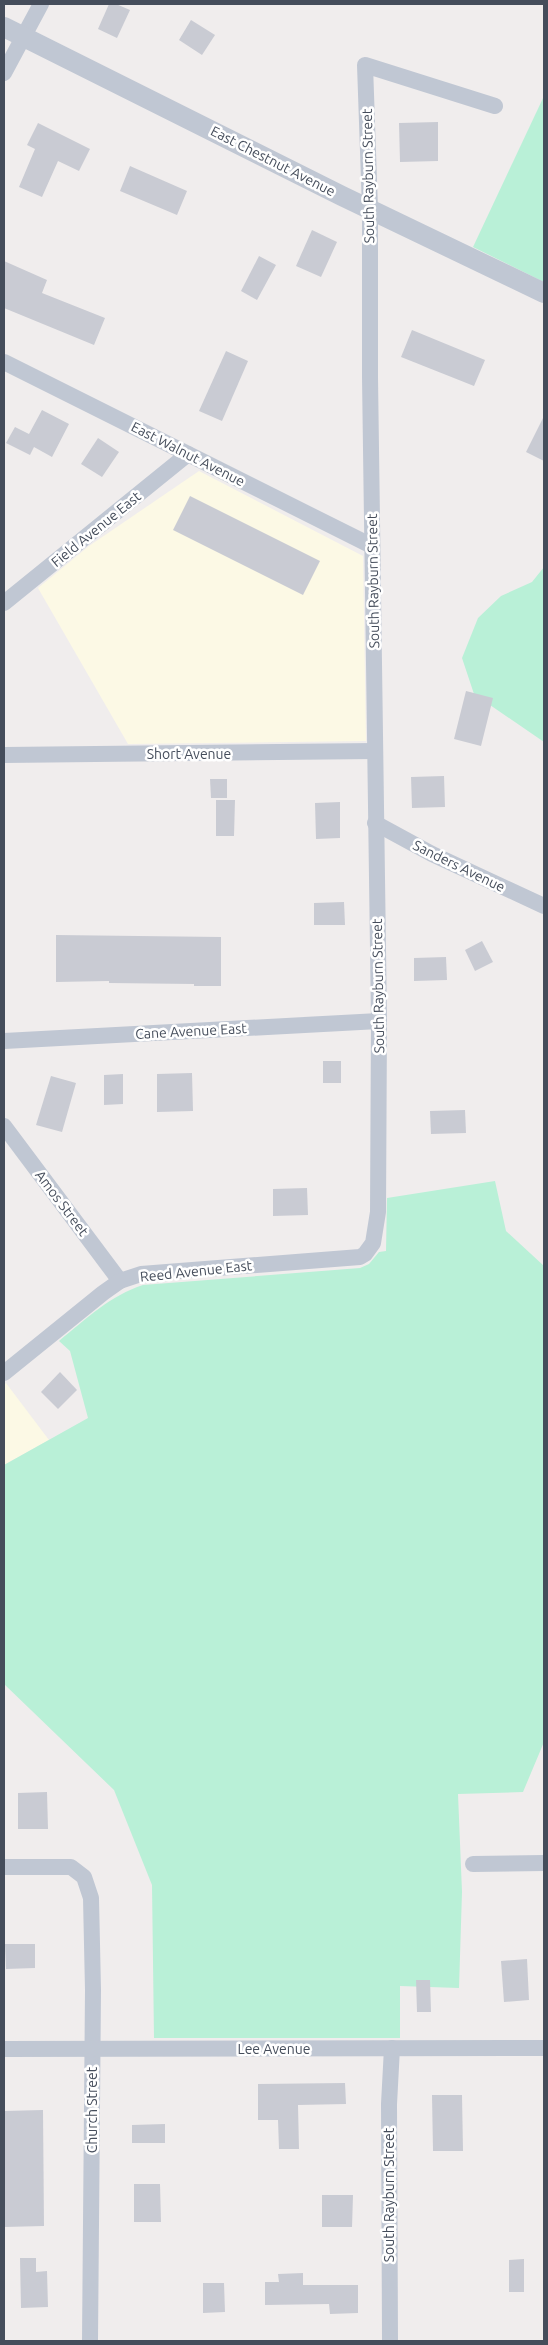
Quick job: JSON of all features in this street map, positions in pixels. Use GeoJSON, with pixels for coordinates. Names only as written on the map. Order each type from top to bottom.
{"type":"FeatureCollection","features":[{"type":"Feature","properties":{"kind":"street"},"geometry":{"type":"LineString","coordinates":[[4,74],[41,4]]}},
{"type":"Feature","properties":{"kind":"street","name":"East Chestnut Avenue"},"geometry":{"type":"LineString","coordinates":[[4,27],[370,209],[544,293]]}},
{"type":"Feature","properties":{"kind":"street","name":"South Rayburn Street"},"geometry":{"type":"LineString","coordinates":[[376,1233],[378,1212],[379,1021],[375,824],[370,209],[365,65],[495,106]]}},
{"type":"Feature","properties":{"kind":"street","name":"East Walnut Avenue"},"geometry":{"type":"LineString","coordinates":[[4,362],[372,546]]}},
{"type":"Feature","properties":{"kind":"street","name":"Field Avenue East"},"geometry":{"type":"LineString","coordinates":[[4,603],[188,454]]}},
{"type":"Feature","properties":{"kind":"street","name":"Short Avenue"},"geometry":{"type":"LineString","coordinates":[[4,755],[375,751]]}},
{"type":"Feature","properties":{"kind":"street","name":"Sanders Avenue"},"geometry":{"type":"LineString","coordinates":[[375,824],[432,854],[544,906]]}},
{"type":"Feature","properties":{"kind":"street","name":"Cane Avenue East"},"geometry":{"type":"LineString","coordinates":[[4,1041],[379,1021]]}},
{"type":"Feature","properties":{"kind":"street","name":"Amos Street"},"geometry":{"type":"LineString","coordinates":[[4,1126],[120,1281]]}},
{"type":"Feature","properties":{"kind":"street","name":"Reed Avenue East"},"geometry":{"type":"LineString","coordinates":[[4,1373],[103,1292],[120,1281],[141,1274],[360,1257],[365,1254],[373,1243],[376,1233]]}},
{"type":"Feature","properties":{"kind":"street"},"geometry":{"type":"LineString","coordinates":[[473,1864],[544,1863]]}},
{"type":"Feature","properties":{"kind":"street","name":"Church Street"},"geometry":{"type":"LineString","coordinates":[[4,1867],[71,1867],[80,1873],[85,1880],[91,1898],[93,2049],[90,2341]]}},
{"type":"Feature","properties":{"kind":"street","name":"South Rayburn Street"},"geometry":{"type":"LineString","coordinates":[[390,2341],[390,2104],[392,2048]]}},
{"type":"Feature","properties":{"kind":"street","name":"Lee Avenue"},"geometry":{"type":"LineString","coordinates":[[4,2049],[544,2048]]}},
{"type":"Feature","properties":{"kind":"shaded area"},"geometry":{"type":"Polygon","coordinates":[[[199,471],[363,556],[366,741],[128,744],[38,588],[89,546],[199,471]]]}},
{"type":"Feature","properties":{"kind":"shaded area"},"geometry":{"type":"Polygon","coordinates":[[[6,1383],[49,1440],[4,1465],[4,1385],[6,1383]]]}},
{"type":"Feature","properties":{"kind":"green space"},"geometry":{"type":"Polygon","coordinates":[[[544,96],[544,282],[473,247],[544,96]]]}},
{"type":"Feature","properties":{"kind":"green space"},"geometry":{"type":"Polygon","coordinates":[[[544,567],[544,742],[474,694],[462,658],[478,618],[501,596],[532,582],[544,567]]]}},
{"type":"Feature","properties":{"kind":"green space"},"geometry":{"type":"Polygon","coordinates":[[[495,1181],[506,1231],[544,1266],[544,1742],[523,1792],[458,1794],[462,1892],[459,1988],[400,1986],[400,2038],[154,2038],[152,1885],[114,1790],[4,1684],[4,1465],[88,1418],[70,1351],[59,1341],[109,1301],[143,1285],[360,1268],[369,1264],[379,1252],[386,1251],[387,1198],[495,1181]]]}},
{"type":"Feature","properties":{"kind":"building"},"geometry":{"type":"Polygon","coordinates":[[[109,4],[116,4],[130,10],[117,38],[98,29],[109,4]]]}},
{"type":"Feature","properties":{"kind":"building"},"geometry":{"type":"Polygon","coordinates":[[[191,20],[215,35],[202,55],[179,40],[191,20]]]}},
{"type":"Feature","properties":{"kind":"building"},"geometry":{"type":"Polygon","coordinates":[[[438,122],[438,161],[400,162],[399,123],[438,122]]]}},
{"type":"Feature","properties":{"kind":"building"},"geometry":{"type":"Polygon","coordinates":[[[38,123],[90,149],[79,171],[58,161],[42,197],[19,187],[35,149],[27,145],[38,123]]]}},
{"type":"Feature","properties":{"kind":"building"},"geometry":{"type":"Polygon","coordinates":[[[130,166],[187,191],[177,215],[120,191],[130,166]]]}},
{"type":"Feature","properties":{"kind":"building"},"geometry":{"type":"Polygon","coordinates":[[[312,230],[337,242],[321,277],[296,266],[312,230]]]}},
{"type":"Feature","properties":{"kind":"building"},"geometry":{"type":"Polygon","coordinates":[[[259,256],[276,265],[257,300],[241,291],[259,256]]]}},
{"type":"Feature","properties":{"kind":"building"},"geometry":{"type":"Polygon","coordinates":[[[4,261],[47,280],[42,293],[105,318],[94,345],[4,308],[4,261]]]}},
{"type":"Feature","properties":{"kind":"building"},"geometry":{"type":"Polygon","coordinates":[[[412,330],[485,360],[474,386],[401,357],[412,330]]]}},
{"type":"Feature","properties":{"kind":"building"},"geometry":{"type":"Polygon","coordinates":[[[226,351],[248,361],[222,421],[199,411],[226,351]]]}},
{"type":"Feature","properties":{"kind":"building"},"geometry":{"type":"Polygon","coordinates":[[[42,410],[69,424],[52,457],[34,447],[30,455],[6,443],[15,427],[29,434],[42,410]]]}},
{"type":"Feature","properties":{"kind":"building"},"geometry":{"type":"Polygon","coordinates":[[[544,416],[544,461],[526,452],[544,416]]]}},
{"type":"Feature","properties":{"kind":"building"},"geometry":{"type":"Polygon","coordinates":[[[98,438],[119,452],[102,477],[81,464],[98,438]]]}},
{"type":"Feature","properties":{"kind":"building"},"geometry":{"type":"Polygon","coordinates":[[[190,496],[320,561],[303,595],[173,530],[190,496]]]}},
{"type":"Feature","properties":{"kind":"building"},"geometry":{"type":"Polygon","coordinates":[[[466,691],[493,698],[481,746],[454,739],[466,691]]]}},
{"type":"Feature","properties":{"kind":"building"},"geometry":{"type":"Polygon","coordinates":[[[444,776],[445,807],[412,808],[411,777],[444,776]]]}},
{"type":"Feature","properties":{"kind":"building"},"geometry":{"type":"Polygon","coordinates":[[[210,779],[227,779],[227,798],[211,798],[210,779]]]}},
{"type":"Feature","properties":{"kind":"building"},"geometry":{"type":"Polygon","coordinates":[[[216,800],[235,800],[234,836],[216,836],[216,800]]]}},
{"type":"Feature","properties":{"kind":"building"},"geometry":{"type":"Polygon","coordinates":[[[340,802],[340,838],[316,839],[315,803],[340,802]]]}},
{"type":"Feature","properties":{"kind":"building"},"geometry":{"type":"Polygon","coordinates":[[[344,902],[345,925],[314,925],[314,903],[344,902]]]}},
{"type":"Feature","properties":{"kind":"building"},"geometry":{"type":"Polygon","coordinates":[[[56,935],[221,937],[221,986],[109,983],[109,981],[56,982],[56,935]]]}},
{"type":"Feature","properties":{"kind":"building"},"geometry":{"type":"Polygon","coordinates":[[[482,941],[493,962],[475,971],[465,950],[482,941]]]}},
{"type":"Feature","properties":{"kind":"building"},"geometry":{"type":"Polygon","coordinates":[[[446,957],[447,980],[414,981],[414,958],[446,957]]]}},
{"type":"Feature","properties":{"kind":"building"},"geometry":{"type":"Polygon","coordinates":[[[323,1061],[341,1061],[341,1083],[323,1083],[323,1061]]]}},
{"type":"Feature","properties":{"kind":"building"},"geometry":{"type":"Polygon","coordinates":[[[192,1073],[193,1111],[157,1112],[157,1074],[192,1073]]]}},
{"type":"Feature","properties":{"kind":"building"},"geometry":{"type":"Polygon","coordinates":[[[123,1074],[123,1104],[104,1105],[104,1075],[123,1074]]]}},
{"type":"Feature","properties":{"kind":"building"},"geometry":{"type":"Polygon","coordinates":[[[51,1076],[76,1083],[62,1132],[36,1125],[51,1076]]]}},
{"type":"Feature","properties":{"kind":"building"},"geometry":{"type":"Polygon","coordinates":[[[465,1110],[466,1133],[431,1134],[430,1111],[465,1110]]]}},
{"type":"Feature","properties":{"kind":"building"},"geometry":{"type":"Polygon","coordinates":[[[307,1188],[308,1215],[273,1216],[273,1189],[307,1188]]]}},
{"type":"Feature","properties":{"kind":"building"},"geometry":{"type":"Polygon","coordinates":[[[60,1372],[77,1390],[58,1409],[41,1392],[60,1372]]]}},
{"type":"Feature","properties":{"kind":"building"},"geometry":{"type":"Polygon","coordinates":[[[47,1792],[48,1829],[18,1829],[18,1793],[47,1792]]]}},
{"type":"Feature","properties":{"kind":"building"},"geometry":{"type":"Polygon","coordinates":[[[5,1944],[35,1944],[35,1968],[6,1969],[5,1944]]]}},
{"type":"Feature","properties":{"kind":"building"},"geometry":{"type":"Polygon","coordinates":[[[527,1959],[529,2000],[504,2002],[501,1961],[527,1959]]]}},
{"type":"Feature","properties":{"kind":"building"},"geometry":{"type":"Polygon","coordinates":[[[416,1980],[430,1980],[431,2012],[417,2012],[416,1980]]]}},
{"type":"Feature","properties":{"kind":"building"},"geometry":{"type":"Polygon","coordinates":[[[345,2083],[346,2104],[298,2105],[299,2149],[279,2149],[278,2120],[258,2120],[258,2084],[345,2083]]]}},
{"type":"Feature","properties":{"kind":"building"},"geometry":{"type":"Polygon","coordinates":[[[432,2095],[462,2095],[463,2151],[433,2151],[432,2095]]]}},
{"type":"Feature","properties":{"kind":"building"},"geometry":{"type":"Polygon","coordinates":[[[43,2110],[44,2226],[4,2227],[4,2111],[43,2110]]]}},
{"type":"Feature","properties":{"kind":"building"},"geometry":{"type":"Polygon","coordinates":[[[165,2124],[165,2143],[132,2143],[132,2125],[165,2124]]]}},
{"type":"Feature","properties":{"kind":"building"},"geometry":{"type":"Polygon","coordinates":[[[134,2184],[160,2184],[161,2222],[134,2222],[134,2184]]]}},
{"type":"Feature","properties":{"kind":"building"},"geometry":{"type":"Polygon","coordinates":[[[322,2195],[353,2195],[352,2227],[322,2227],[322,2195]]]}},
{"type":"Feature","properties":{"kind":"building"},"geometry":{"type":"Polygon","coordinates":[[[20,2258],[36,2258],[36,2272],[47,2271],[48,2307],[21,2308],[20,2258]]]}},
{"type":"Feature","properties":{"kind":"building"},"geometry":{"type":"Polygon","coordinates":[[[524,2259],[524,2292],[509,2292],[509,2260],[524,2259]]]}},
{"type":"Feature","properties":{"kind":"building"},"geometry":{"type":"Polygon","coordinates":[[[303,2273],[303,2285],[358,2285],[358,2313],[330,2314],[329,2304],[265,2305],[265,2282],[279,2282],[278,2274],[303,2273]]]}},
{"type":"Feature","properties":{"kind":"building"},"geometry":{"type":"Polygon","coordinates":[[[203,2283],[224,2283],[225,2312],[203,2313],[203,2283]]]}}]}
